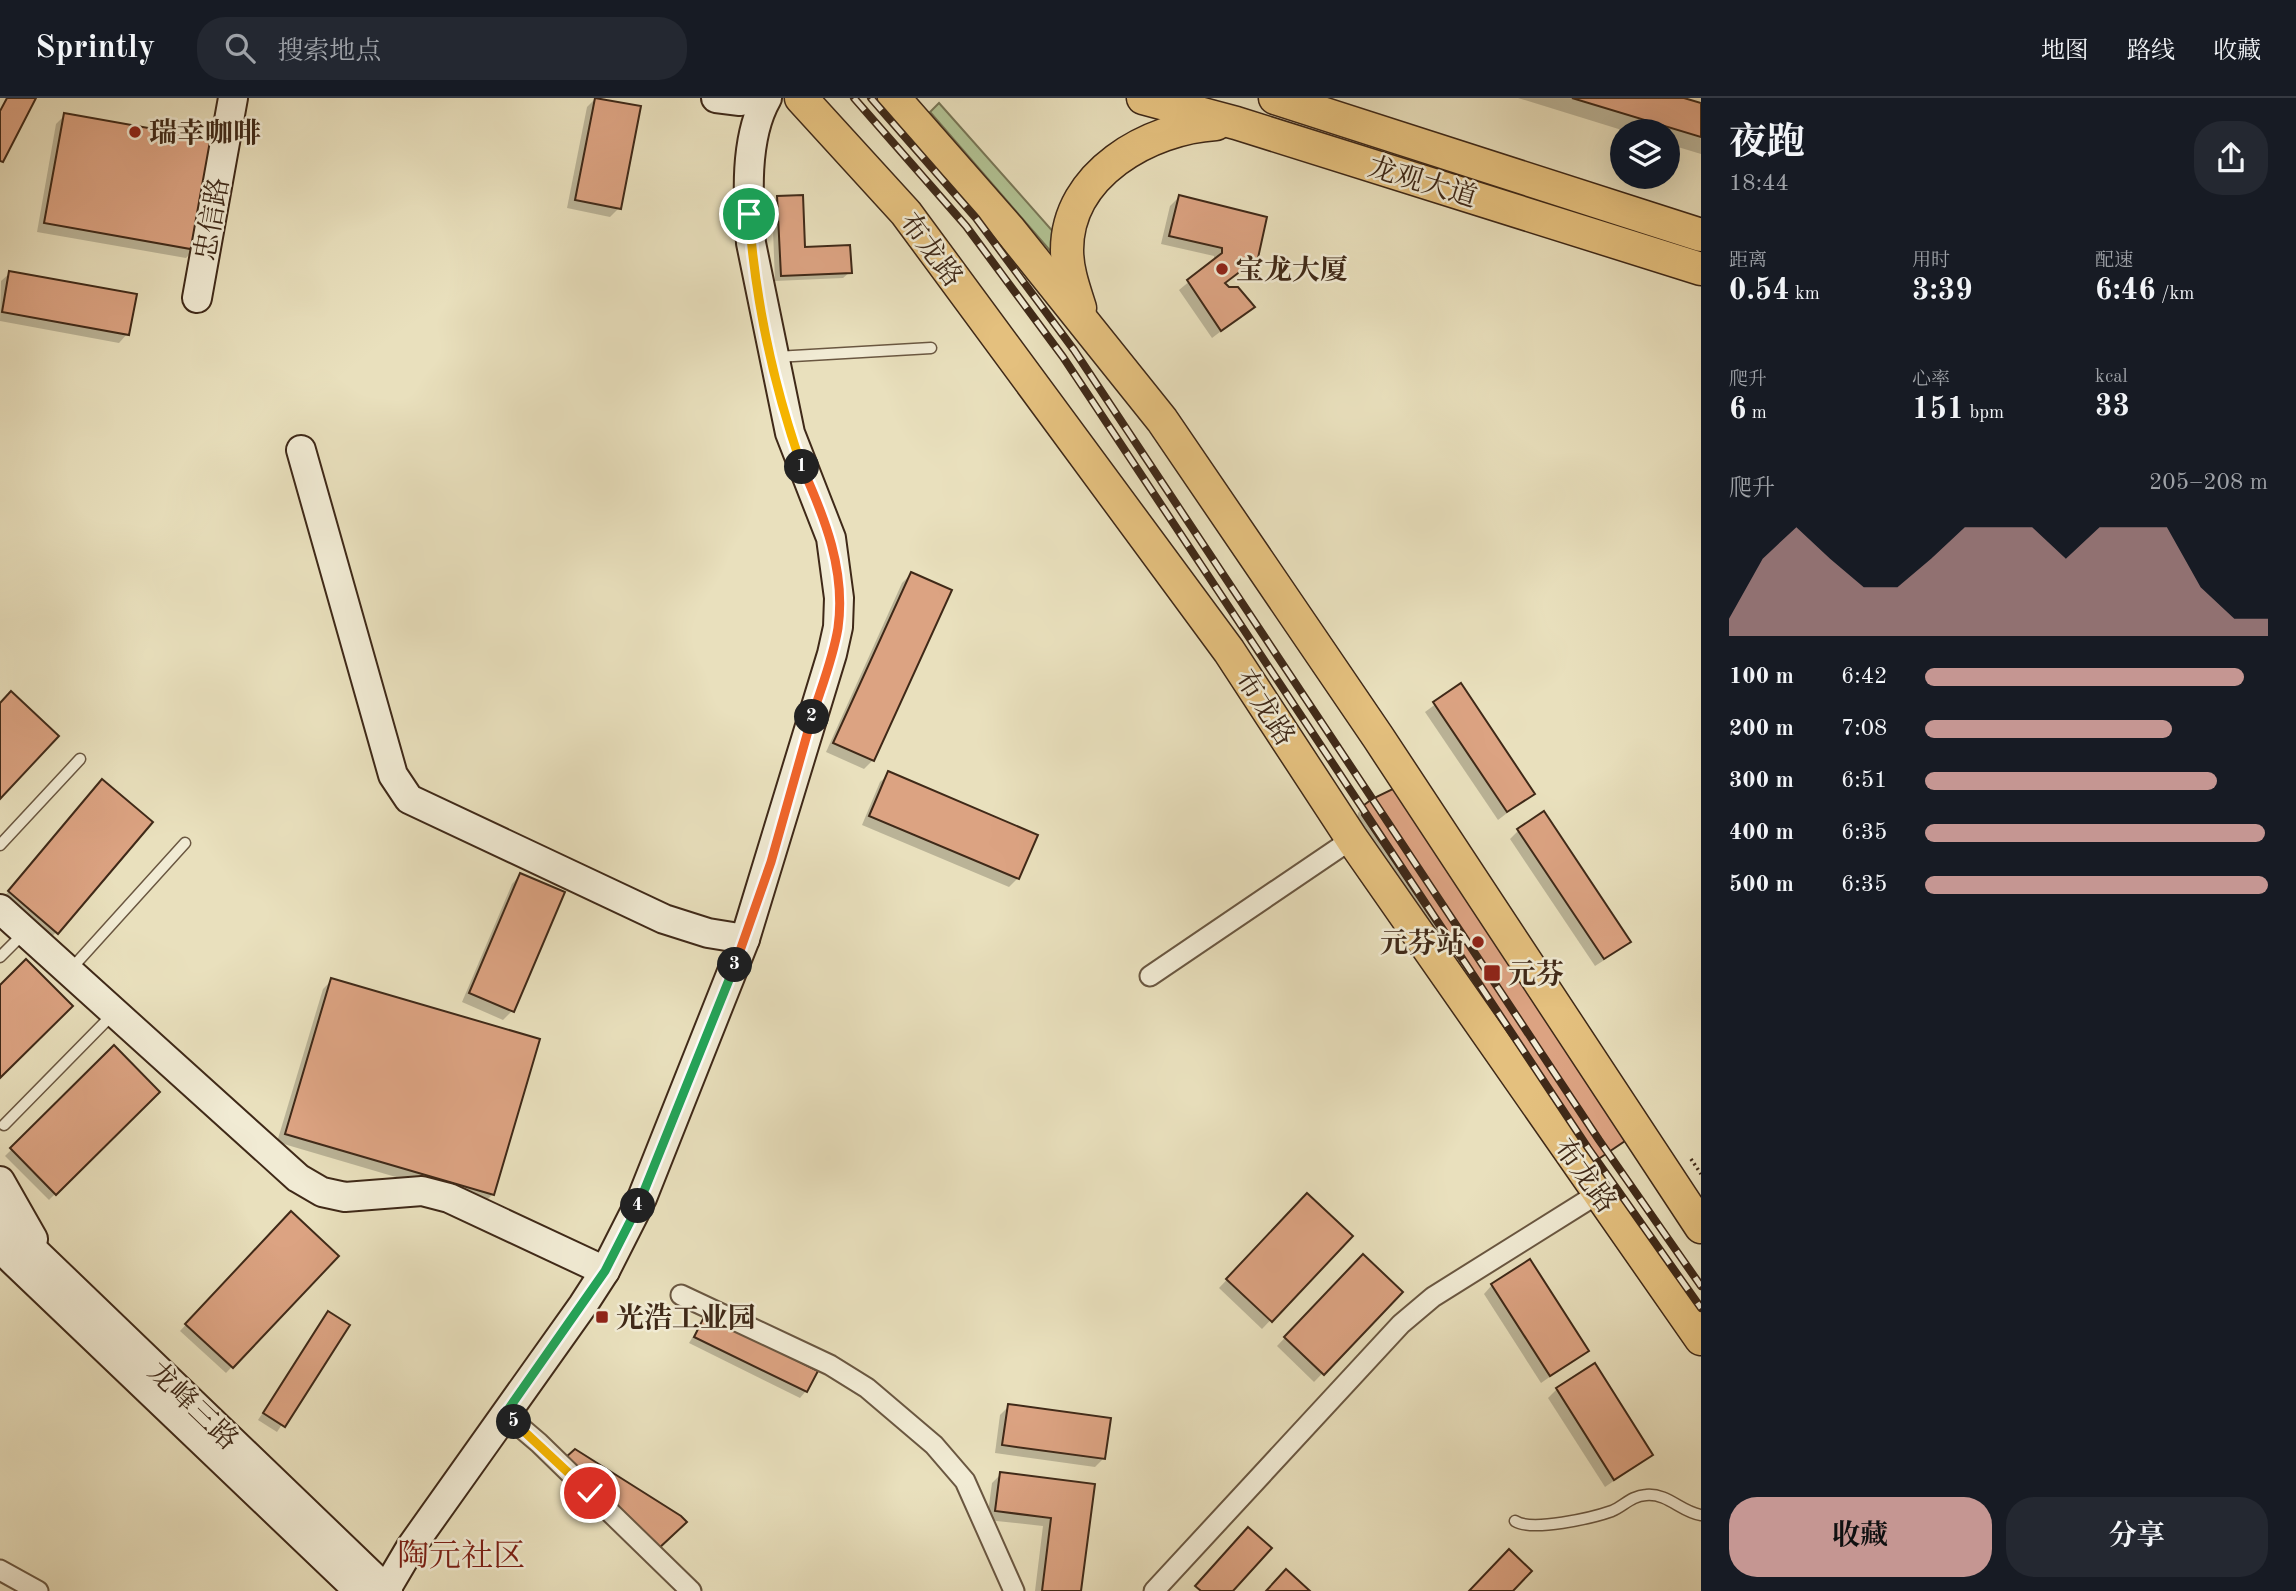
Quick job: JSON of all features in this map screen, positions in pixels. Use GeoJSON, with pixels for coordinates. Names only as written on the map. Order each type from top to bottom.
{"type":"FeatureCollection","features":[{"type":"Feature","properties":{"kind":"main road","name":"布龙路"},"geometry":{"type":"LineString","coordinates":[[801,98],[906,213],[1229,651],[1352,839],[1701,1339]]}},
{"type":"Feature","properties":{"kind":"main road"},"geometry":{"type":"LineString","coordinates":[[894,98],[1083,319],[1162,420],[1237,528],[1701,1227]]}},
{"type":"Feature","properties":{"kind":"main road","name":"龙观大道"},"geometry":{"type":"LineString","coordinates":[[1143,98],[1236,123],[1701,269]]}},
{"type":"Feature","properties":{"kind":"main road","name":"龙观大道"},"geometry":{"type":"LineString","coordinates":[[1275,98],[1701,235]]}},
{"type":"Feature","properties":{"kind":"main road"},"geometry":{"type":"LineString","coordinates":[[1083,319],[1068,268],[1068,242],[1078,206],[1096,179],[1124,154],[1154,136],[1189,127],[1236,123]]}},
{"type":"Feature","properties":{"kind":"street","name":"忠信路"},"geometry":{"type":"LineString","coordinates":[[197,298],[233,98]]}},
{"type":"Feature","properties":{"kind":"street"},"geometry":{"type":"LineString","coordinates":[[716,98],[740,101],[753,98]]}},
{"type":"Feature","properties":{"kind":"street"},"geometry":{"type":"LineString","coordinates":[[380,1590],[605,1271],[642,1198],[745,939],[771,862],[838,627],[837,573],[831,538],[790,433],[757,283],[749,214],[755,131],[767,98]]}},
{"type":"Feature","properties":{"kind":"street"},"geometry":{"type":"LineString","coordinates":[[301,450],[393,775],[409,799],[664,919],[708,933],[745,939]]}},
{"type":"Feature","properties":{"kind":"street"},"geometry":{"type":"LineString","coordinates":[[1150,976],[1352,839]]}},
{"type":"Feature","properties":{"kind":"street"},"geometry":{"type":"LineString","coordinates":[[0,909],[298,1178],[323,1192],[345,1197],[422,1191],[449,1198],[605,1271]]}},
{"type":"Feature","properties":{"kind":"street"},"geometry":{"type":"LineString","coordinates":[[0,1181],[43,1260]]}},
{"type":"Feature","properties":{"kind":"street"},"geometry":{"type":"LineString","coordinates":[[1154,1591],[1401,1324],[1433,1297],[1598,1193]]}},
{"type":"Feature","properties":{"kind":"street","name":"龙峰三路"},"geometry":{"type":"LineString","coordinates":[[0,1218],[202,1427]]}},
{"type":"Feature","properties":{"kind":"street","name":"龙峰三路"},"geometry":{"type":"LineString","coordinates":[[0,1248],[380,1590]]}},
{"type":"Feature","properties":{"kind":"street"},"geometry":{"type":"LineString","coordinates":[[681,1295],[830,1365],[867,1388],[934,1446],[965,1481],[1014,1591]]}},
{"type":"Feature","properties":{"kind":"street"},"geometry":{"type":"LineString","coordinates":[[505,1414],[539,1443],[691,1591]]}},
{"type":"Feature","properties":{"kind":"street"},"geometry":{"type":"LineString","coordinates":[[0,1570],[38,1591]]}},
{"type":"Feature","properties":{"kind":"lane"},"geometry":{"type":"LineString","coordinates":[[772,358],[931,348]]}},
{"type":"Feature","properties":{"kind":"lane"},"geometry":{"type":"LineString","coordinates":[[0,845],[80,759]]}},
{"type":"Feature","properties":{"kind":"lane"},"geometry":{"type":"LineString","coordinates":[[68,971],[186,844]]}},
{"type":"Feature","properties":{"kind":"lane"},"geometry":{"type":"LineString","coordinates":[[0,957],[25,933]]}},
{"type":"Feature","properties":{"kind":"lane"},"geometry":{"type":"LineString","coordinates":[[4,1125],[114,1013]]}},
{"type":"Feature","properties":{"kind":"lane"},"geometry":{"type":"LineString","coordinates":[[1516,1521],[1523,1526],[1557,1522],[1612,1511],[1631,1498],[1647,1495],[1663,1496],[1701,1516]]}},
{"type":"Feature","properties":{"kind":"path"},"geometry":{"type":"LineString","coordinates":[[1691,1159],[1701,1174]]}},
{"type":"Feature","properties":{"kind":"green space"},"geometry":{"type":"Polygon","coordinates":[[[939,103],[1064,244],[1060,262],[930,112],[939,103]]]}},
{"type":"Feature","properties":{"kind":"building"},"geometry":{"type":"Polygon","coordinates":[[[7,98],[36,98],[3,162],[0,161],[0,111],[7,98]]]}},
{"type":"Feature","properties":{"kind":"building"},"geometry":{"type":"Polygon","coordinates":[[[595,98],[641,106],[621,209],[575,200],[595,98]]]}},
{"type":"Feature","properties":{"kind":"building"},"geometry":{"type":"Polygon","coordinates":[[[1572,98],[1684,98],[1701,103],[1701,137],[1680,131],[1680,119],[1641,119],[1572,98]]]}},
{"type":"Feature","properties":{"kind":"building"},"geometry":{"type":"Polygon","coordinates":[[[64,113],[216,140],[196,250],[44,223],[64,113]]]}},
{"type":"Feature","properties":{"kind":"building"},"geometry":{"type":"Polygon","coordinates":[[[803,195],[805,247],[850,245],[852,273],[781,276],[777,196],[803,195]]]}},
{"type":"Feature","properties":{"kind":"building","name":"宝龙大厦"},"geometry":{"type":"Polygon","coordinates":[[[1179,195],[1267,217],[1258,258],[1225,283],[1229,287],[1238,287],[1255,307],[1221,331],[1187,280],[1222,253],[1222,248],[1169,236],[1179,195]]]}},
{"type":"Feature","properties":{"kind":"building"},"geometry":{"type":"Polygon","coordinates":[[[9,271],[137,294],[129,335],[2,312],[9,271]]]}},
{"type":"Feature","properties":{"kind":"building"},"geometry":{"type":"Polygon","coordinates":[[[911,572],[952,590],[874,761],[833,743],[911,572]]]}},
{"type":"Feature","properties":{"kind":"building"},"geometry":{"type":"Polygon","coordinates":[[[1461,683],[1535,794],[1507,812],[1433,702],[1461,683]]]}},
{"type":"Feature","properties":{"kind":"building"},"geometry":{"type":"Polygon","coordinates":[[[11,691],[59,736],[0,799],[0,703],[11,691]]]}},
{"type":"Feature","properties":{"kind":"building"},"geometry":{"type":"Polygon","coordinates":[[[888,771],[1038,835],[1019,879],[869,816],[888,771]]]}},
{"type":"Feature","properties":{"kind":"building"},"geometry":{"type":"Polygon","coordinates":[[[102,779],[153,822],[58,934],[8,891],[102,779]]]}},
{"type":"Feature","properties":{"kind":"building","name":"元芬站"},"geometry":{"type":"Polygon","coordinates":[[[1401,785],[1628,1139],[1597,1160],[1593,1159],[1362,815],[1364,805],[1401,785]]]}},
{"type":"Feature","properties":{"kind":"building"},"geometry":{"type":"Polygon","coordinates":[[[1544,811],[1631,942],[1604,959],[1517,829],[1544,811]]]}},
{"type":"Feature","properties":{"kind":"building"},"geometry":{"type":"Polygon","coordinates":[[[520,873],[565,892],[514,1012],[469,993],[520,873]]]}},
{"type":"Feature","properties":{"kind":"building"},"geometry":{"type":"Polygon","coordinates":[[[26,959],[73,1006],[0,1078],[0,985],[26,959]]]}},
{"type":"Feature","properties":{"kind":"building"},"geometry":{"type":"Polygon","coordinates":[[[331,978],[540,1039],[494,1195],[285,1134],[331,978]]]}},
{"type":"Feature","properties":{"kind":"building"},"geometry":{"type":"Polygon","coordinates":[[[114,1045],[160,1092],[56,1195],[10,1148],[114,1045]]]}},
{"type":"Feature","properties":{"kind":"building"},"geometry":{"type":"Polygon","coordinates":[[[1307,1193],[1353,1236],[1272,1322],[1226,1279],[1307,1193]]]}},
{"type":"Feature","properties":{"kind":"building"},"geometry":{"type":"Polygon","coordinates":[[[291,1211],[339,1256],[233,1368],[185,1324],[291,1211]]]}},
{"type":"Feature","properties":{"kind":"building"},"geometry":{"type":"Polygon","coordinates":[[[1363,1254],[1403,1292],[1324,1375],[1284,1337],[1363,1254]]]}},
{"type":"Feature","properties":{"kind":"building"},"geometry":{"type":"Polygon","coordinates":[[[1530,1259],[1589,1351],[1550,1376],[1491,1284],[1530,1259]]]}},
{"type":"Feature","properties":{"kind":"building"},"geometry":{"type":"Polygon","coordinates":[[[328,1311],[350,1325],[285,1427],[263,1413],[328,1311]]]}},
{"type":"Feature","properties":{"kind":"building"},"geometry":{"type":"Polygon","coordinates":[[[705,1315],[818,1371],[807,1392],[694,1337],[705,1315]]]}},
{"type":"Feature","properties":{"kind":"building"},"geometry":{"type":"Polygon","coordinates":[[[1595,1363],[1653,1455],[1614,1480],[1556,1388],[1595,1363]]]}},
{"type":"Feature","properties":{"kind":"building"},"geometry":{"type":"Polygon","coordinates":[[[1008,1404],[1111,1418],[1105,1459],[1002,1445],[1008,1404]]]}},
{"type":"Feature","properties":{"kind":"building"},"geometry":{"type":"Polygon","coordinates":[[[575,1449],[687,1522],[658,1549],[565,1458],[575,1449]]]}},
{"type":"Feature","properties":{"kind":"building"},"geometry":{"type":"Polygon","coordinates":[[[1000,1472],[1095,1484],[1081,1591],[1042,1591],[1051,1518],[995,1511],[1000,1472]]]}},
{"type":"Feature","properties":{"kind":"building"},"geometry":{"type":"Polygon","coordinates":[[[1248,1527],[1272,1548],[1233,1591],[1201,1591],[1195,1586],[1248,1527]]]}},
{"type":"Feature","properties":{"kind":"building"},"geometry":{"type":"Polygon","coordinates":[[[1509,1549],[1532,1571],[1513,1591],[1469,1591],[1509,1549]]]}},
{"type":"Feature","properties":{"kind":"building"},"geometry":{"type":"Polygon","coordinates":[[[1286,1569],[1310,1591],[1266,1591],[1286,1569]]]}},
{"type":"Feature","properties":{"kind":"railway"},"geometry":{"type":"LineString","coordinates":[[854,98],[966,226],[1063,357],[1588,1148],[1701,1308]]}},
{"type":"Feature","properties":{"kind":"railway"},"geometry":{"type":"LineString","coordinates":[[871,98],[976,218],[1074,350],[1599,1140],[1701,1286]]}},
{"type":"Feature","properties":{"kind":"place","name":"瑞幸咖啡"},"geometry":{"type":"Point","coordinates":[135,132]}},
{"type":"Feature","properties":{"kind":"place","name":"宝龙大厦"},"geometry":{"type":"Point","coordinates":[1222,269]}},
{"type":"Feature","properties":{"kind":"place","name":"元芬站"},"geometry":{"type":"Point","coordinates":[1478,942]}},
{"type":"Feature","properties":{"kind":"place","name":"元芬"},"geometry":{"type":"Point","coordinates":[1492,973]}},
{"type":"Feature","properties":{"kind":"place","name":"光浩工业园"},"geometry":{"type":"Point","coordinates":[602,1317]}},
{"type":"Feature","properties":{"kind":"district","name":"陶元社区"},"geometry":{"type":"Point","coordinates":[461,1555]}},
{"type":"Feature","properties":{"kind":"route"},"geometry":{"type":"LineString","coordinates":[[590,1493],[505,1414],[605,1271],[642,1198],[758,903],[838,627],[839,598],[831,538],[790,433],[757,283],[749,214]]}}]}
